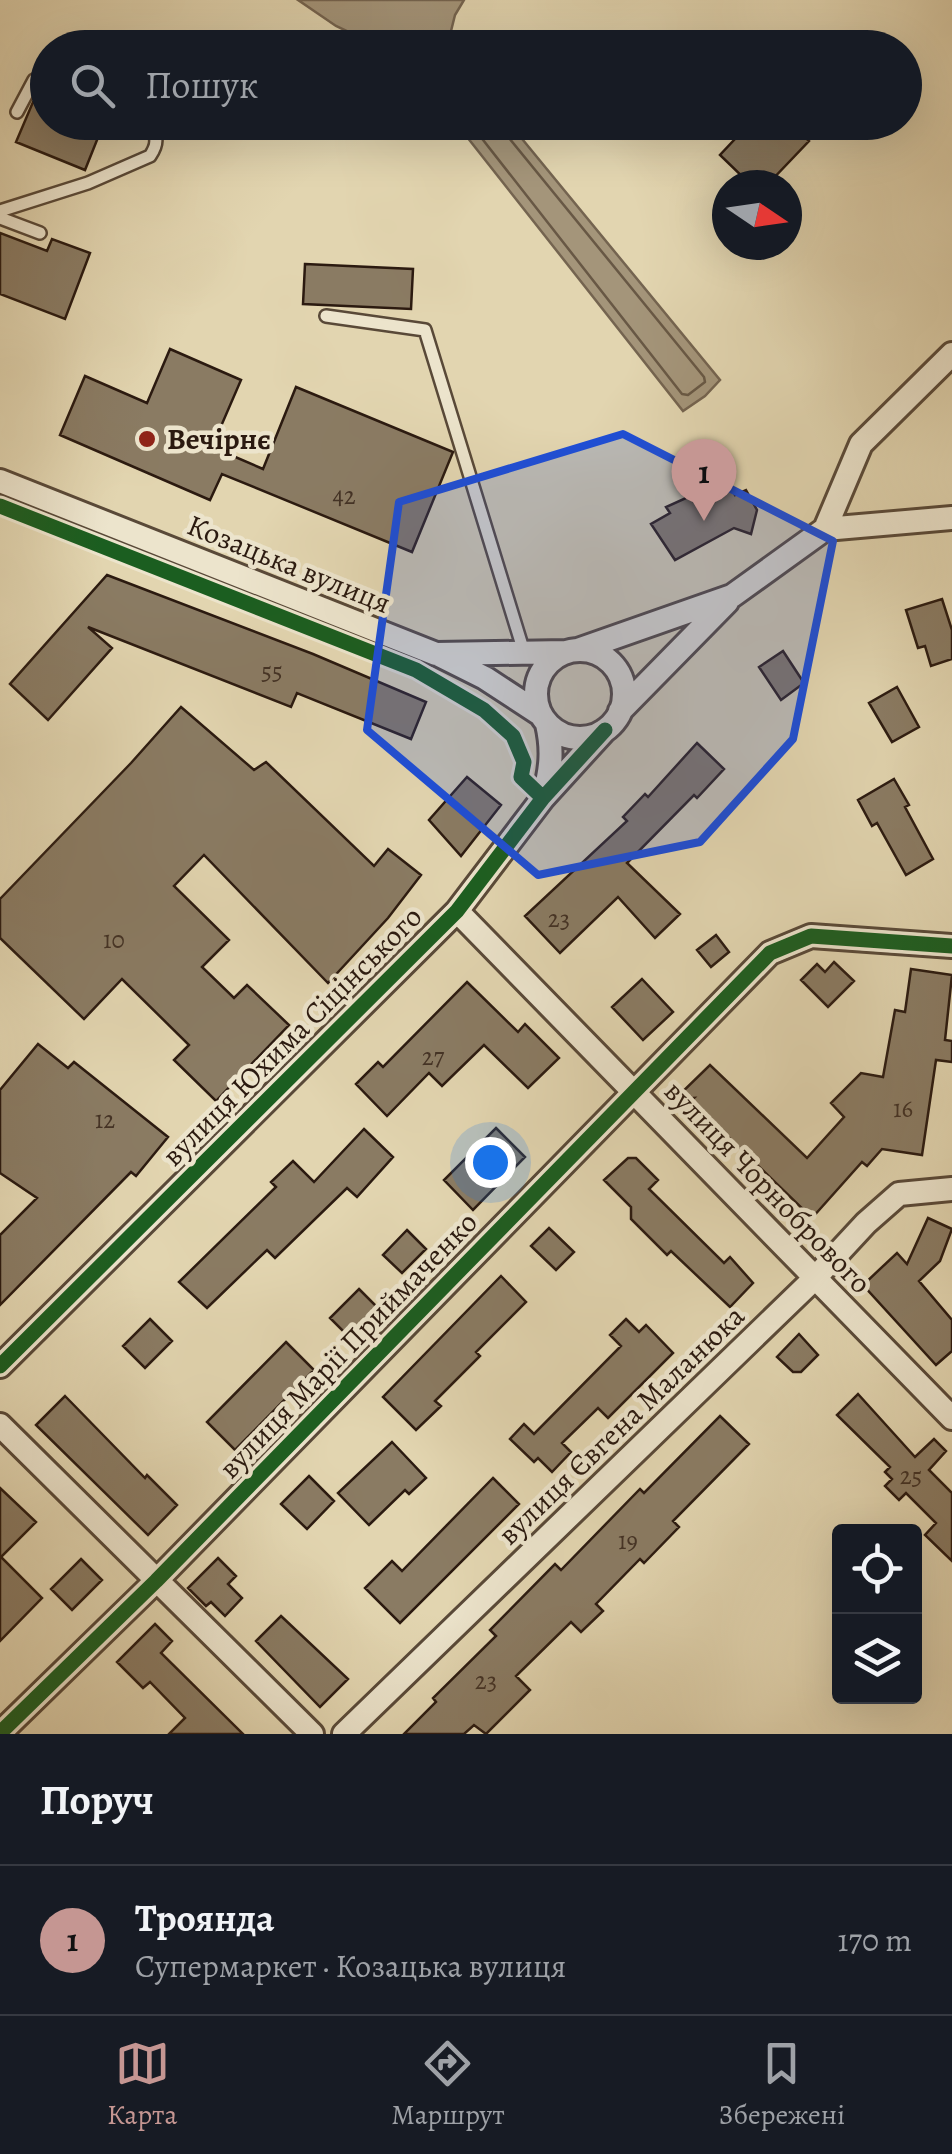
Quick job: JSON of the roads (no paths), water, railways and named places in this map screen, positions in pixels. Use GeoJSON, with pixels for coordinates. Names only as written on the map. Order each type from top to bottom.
{"type":"FeatureCollection","features":[{"type":"Feature","properties":{"kind":"street"},"geometry":{"type":"LineString","coordinates":[[952,354],[860,444],[825,528],[952,518]]}},
{"type":"Feature","properties":{"kind":"street","name":"Козацька вулиця"},"geometry":{"type":"LineString","coordinates":[[0,482],[436,654],[572,651],[732,596],[825,528]]}},
{"type":"Feature","properties":{"kind":"street"},"geometry":{"type":"LineString","coordinates":[[436,654],[484,678],[557,732],[581,738],[604,730],[732,596]]}},
{"type":"Feature","properties":{"kind":"street"},"geometry":{"type":"LineString","coordinates":[[543,798],[552,749],[536,702],[539,677],[545,666],[572,651],[602,656],[619,674],[623,686],[620,711]]}},
{"type":"Feature","properties":{"kind":"street","name":"вулиця Юхима Сіцінського"},"geometry":{"type":"LineString","coordinates":[[0,1366],[457,911],[543,798],[604,730]]}},
{"type":"Feature","properties":{"kind":"street","name":"вулиця Чорнобрового"},"geometry":{"type":"LineString","coordinates":[[457,911],[952,1418]]}},
{"type":"Feature","properties":{"kind":"street","name":"вулиця Марії Приймаченко"},"geometry":{"type":"LineString","coordinates":[[0,1733],[156,1581],[770,953],[811,936],[952,946]]}},
{"type":"Feature","properties":{"kind":"street","name":"вулиця Євгена Маланюка"},"geometry":{"type":"LineString","coordinates":[[344,1734],[898,1194],[952,1189]]}},
{"type":"Feature","properties":{"kind":"street"},"geometry":{"type":"LineString","coordinates":[[0,1424],[312,1734]]}},
{"type":"Feature","properties":{"kind":"lane"},"geometry":{"type":"LineString","coordinates":[[17,112],[30,88]]}},
{"type":"Feature","properties":{"kind":"lane"},"geometry":{"type":"LineString","coordinates":[[0,214],[88,184],[150,156],[156,140]]}},
{"type":"Feature","properties":{"kind":"lane"},"geometry":{"type":"LineString","coordinates":[[0,214],[40,232]]}},
{"type":"Feature","properties":{"kind":"lane"},"geometry":{"type":"LineString","coordinates":[[326,316],[425,330],[524,652]]}},
{"type":"Feature","properties":{"kind":"water"},"geometry":{"type":"Polygon","coordinates":[[[298,0],[464,0],[451,30],[344,30],[298,0]]]}},
{"type":"Feature","properties":{"kind":"water"},"geometry":{"type":"Polygon","coordinates":[[[469,140],[523,140],[720,380],[683,411],[469,140]]]}},
{"type":"Feature","properties":{"kind":"place","name":"Вечірнє"},"geometry":{"type":"Point","coordinates":[147,439]}},
{"type":"Feature","properties":{"kind":"place","name":"Троянда"},"geometry":{"type":"Point","coordinates":[704,521]}}]}
